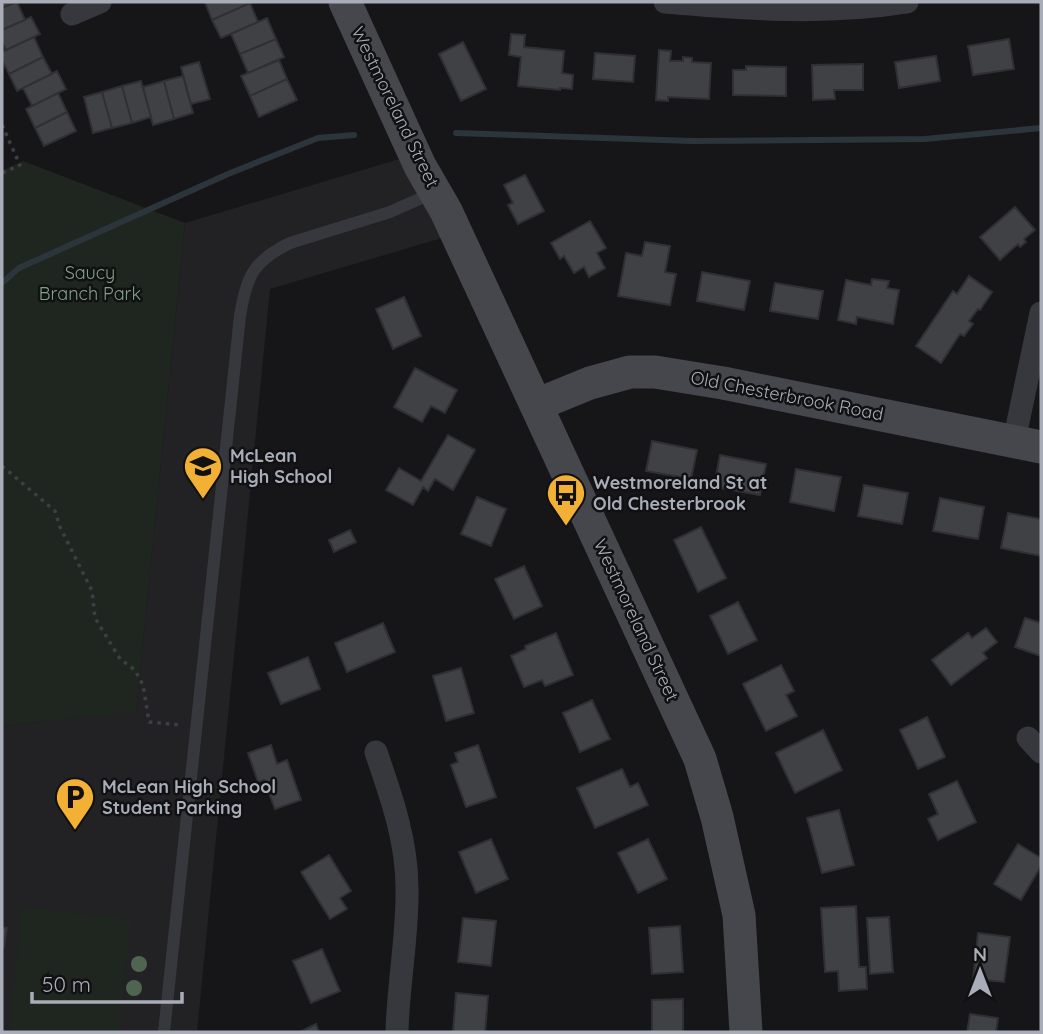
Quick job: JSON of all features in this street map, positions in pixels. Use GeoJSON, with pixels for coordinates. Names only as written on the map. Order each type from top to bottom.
{"type":"FeatureCollection","features":[{"type":"Feature","properties":{"kind":"main road","name":"Westmoreland Street"},"geometry":{"type":"LineString","coordinates":[[352,3],[420,166],[435,192],[536,405],[700,759],[718,817],[739,915],[746,1032]]}},
{"type":"Feature","properties":{"kind":"main road","name":"Old Chesterbrook Road"},"geometry":{"type":"LineString","coordinates":[[536,405],[590,383],[630,372],[655,372],[1028,444]]}},
{"type":"Feature","properties":{"kind":"street"},"geometry":{"type":"LineString","coordinates":[[72,14],[100,2]]}},
{"type":"Feature","properties":{"kind":"street"},"geometry":{"type":"LineString","coordinates":[[665,2],[740,9],[803,10],[861,8],[907,2]]}},
{"type":"Feature","properties":{"kind":"street"},"geometry":{"type":"LineString","coordinates":[[1028,444],[1041,313]]}},
{"type":"Feature","properties":{"kind":"street"},"geometry":{"type":"LineString","coordinates":[[376,752],[395,805],[404,850],[407,887],[397,1032]]}},
{"type":"Feature","properties":{"kind":"lane"},"geometry":{"type":"LineString","coordinates":[[164,1032],[240,316],[249,277],[262,259],[290,243],[390,212],[435,192]]}},
{"type":"Feature","properties":{"kind":"path"},"geometry":{"type":"LineString","coordinates":[[2,125],[20,165],[2,173]]}},
{"type":"Feature","properties":{"kind":"path"},"geometry":{"type":"LineString","coordinates":[[2,466],[55,511],[60,527],[92,591],[95,618],[120,659],[135,670],[143,685],[149,722],[197,727]]}},
{"type":"Feature","properties":{"kind":"shaded area","name":"McLean High School"},"geometry":{"type":"Polygon","coordinates":[[[413,155],[452,235],[270,289],[197,1032],[2,1032],[2,726],[136,711],[185,223],[413,155]]]}},
{"type":"Feature","properties":{"kind":"green space","name":"Saucy Branch Park"},"geometry":{"type":"Polygon","coordinates":[[[23,161],[185,223],[136,712],[2,726],[2,171],[23,161]]]}},
{"type":"Feature","properties":{"kind":"green space"},"geometry":{"type":"Polygon","coordinates":[[[22,907],[131,919],[120,1032],[9,1032],[22,907]]]}},
{"type":"Feature","properties":{"kind":"building"},"geometry":{"type":"Polygon","coordinates":[[[2,2],[16,2],[2,8],[2,2]]]}},
{"type":"Feature","properties":{"kind":"building"},"geometry":{"type":"Polygon","coordinates":[[[17,2],[25,20],[2,30],[2,8],[17,2]]]}},
{"type":"Feature","properties":{"kind":"building"},"geometry":{"type":"Polygon","coordinates":[[[205,2],[250,2],[250,3],[212,20],[205,2]]]}},
{"type":"Feature","properties":{"kind":"building"},"geometry":{"type":"Polygon","coordinates":[[[250,3],[258,22],[221,38],[212,20],[250,3]]]}},
{"type":"Feature","properties":{"kind":"building"},"geometry":{"type":"Polygon","coordinates":[[[31,17],[40,34],[6,50],[2,42],[2,30],[31,17]]]}},
{"type":"Feature","properties":{"kind":"building"},"geometry":{"type":"Polygon","coordinates":[[[267,18],[276,39],[240,54],[231,34],[267,18]]]}},
{"type":"Feature","properties":{"kind":"building"},"geometry":{"type":"Polygon","coordinates":[[[511,34],[525,35],[524,47],[564,51],[562,73],[573,75],[572,89],[518,86],[521,57],[509,55],[511,34]]]}},
{"type":"Feature","properties":{"kind":"building"},"geometry":{"type":"Polygon","coordinates":[[[34,37],[43,57],[9,74],[2,60],[2,52],[34,37]]]}},
{"type":"Feature","properties":{"kind":"building"},"geometry":{"type":"Polygon","coordinates":[[[276,39],[284,57],[248,73],[240,54],[276,39]]]}},
{"type":"Feature","properties":{"kind":"building"},"geometry":{"type":"Polygon","coordinates":[[[1009,39],[1014,69],[973,75],[968,46],[1009,39]]]}},
{"type":"Feature","properties":{"kind":"building"},"geometry":{"type":"Polygon","coordinates":[[[463,42],[486,89],[461,101],[439,54],[463,42]]]}},
{"type":"Feature","properties":{"kind":"building"},"geometry":{"type":"Polygon","coordinates":[[[659,50],[671,51],[670,61],[683,61],[683,57],[692,58],[692,62],[711,63],[709,99],[668,97],[668,101],[656,100],[659,50]]]}},
{"type":"Feature","properties":{"kind":"building"},"geometry":{"type":"Polygon","coordinates":[[[595,53],[635,56],[633,82],[593,79],[595,53]]]}},
{"type":"Feature","properties":{"kind":"building"},"geometry":{"type":"Polygon","coordinates":[[[936,56],[940,81],[899,88],[895,62],[936,56]]]}},
{"type":"Feature","properties":{"kind":"building"},"geometry":{"type":"Polygon","coordinates":[[[43,57],[52,74],[17,91],[9,74],[43,57]]]}},
{"type":"Feature","properties":{"kind":"building"},"geometry":{"type":"Polygon","coordinates":[[[279,60],[287,79],[250,96],[241,76],[279,60]]]}},
{"type":"Feature","properties":{"kind":"building"},"geometry":{"type":"Polygon","coordinates":[[[199,62],[210,99],[191,104],[181,67],[199,62]]]}},
{"type":"Feature","properties":{"kind":"building"},"geometry":{"type":"Polygon","coordinates":[[[863,64],[863,90],[834,90],[835,99],[813,100],[812,65],[863,64]]]}},
{"type":"Feature","properties":{"kind":"building"},"geometry":{"type":"Polygon","coordinates":[[[746,66],[786,67],[786,96],[733,95],[733,70],[746,70],[746,66]]]}},
{"type":"Feature","properties":{"kind":"building"},"geometry":{"type":"Polygon","coordinates":[[[57,71],[66,89],[32,106],[23,88],[57,71]]]}},
{"type":"Feature","properties":{"kind":"building"},"geometry":{"type":"Polygon","coordinates":[[[183,76],[193,113],[174,119],[164,81],[183,76]]]}},
{"type":"Feature","properties":{"kind":"building"},"geometry":{"type":"Polygon","coordinates":[[[287,79],[297,100],[259,117],[250,96],[287,79]]]}},
{"type":"Feature","properties":{"kind":"building"},"geometry":{"type":"Polygon","coordinates":[[[141,81],[151,117],[132,123],[122,86],[141,81]]]}},
{"type":"Feature","properties":{"kind":"building"},"geometry":{"type":"Polygon","coordinates":[[[164,81],[174,119],[153,125],[143,87],[164,81]]]}},
{"type":"Feature","properties":{"kind":"building"},"geometry":{"type":"Polygon","coordinates":[[[122,86],[132,123],[112,128],[102,92],[122,86]]]}},
{"type":"Feature","properties":{"kind":"building"},"geometry":{"type":"Polygon","coordinates":[[[102,92],[112,128],[93,133],[84,97],[102,92]]]}},
{"type":"Feature","properties":{"kind":"building"},"geometry":{"type":"Polygon","coordinates":[[[58,93],[67,112],[35,128],[26,109],[58,93]]]}},
{"type":"Feature","properties":{"kind":"building"},"geometry":{"type":"Polygon","coordinates":[[[67,112],[76,131],[44,146],[35,128],[67,112]]]}},
{"type":"Feature","properties":{"kind":"building"},"geometry":{"type":"Polygon","coordinates":[[[525,175],[544,211],[518,224],[508,205],[513,203],[504,185],[525,175]]]}},
{"type":"Feature","properties":{"kind":"building"},"geometry":{"type":"Polygon","coordinates":[[[1015,207],[1035,230],[1024,239],[1026,242],[1020,247],[1018,244],[1000,260],[980,237],[1015,207]]]}},
{"type":"Feature","properties":{"kind":"building"},"geometry":{"type":"Polygon","coordinates":[[[590,221],[606,248],[597,253],[605,268],[589,277],[584,267],[574,273],[564,256],[560,259],[551,243],[590,221]]]}},
{"type":"Feature","properties":{"kind":"building"},"geometry":{"type":"Polygon","coordinates":[[[645,242],[670,246],[665,272],[676,274],[670,305],[618,296],[626,253],[642,256],[645,242]]]}},
{"type":"Feature","properties":{"kind":"building"},"geometry":{"type":"Polygon","coordinates":[[[702,272],[750,281],[744,310],[697,301],[702,272]]]}},
{"type":"Feature","properties":{"kind":"building"},"geometry":{"type":"Polygon","coordinates":[[[969,276],[992,292],[969,321],[973,324],[964,336],[960,334],[941,363],[916,346],[953,291],[957,294],[969,276]]]}},
{"type":"Feature","properties":{"kind":"building"},"geometry":{"type":"Polygon","coordinates":[[[872,279],[889,281],[887,288],[899,290],[893,324],[857,317],[856,324],[838,320],[846,280],[871,285],[872,279]]]}},
{"type":"Feature","properties":{"kind":"building"},"geometry":{"type":"Polygon","coordinates":[[[775,283],[823,291],[818,319],[770,311],[775,283]]]}},
{"type":"Feature","properties":{"kind":"building"},"geometry":{"type":"Polygon","coordinates":[[[404,297],[421,336],[393,349],[376,309],[404,297]]]}},
{"type":"Feature","properties":{"kind":"building"},"geometry":{"type":"Polygon","coordinates":[[[415,368],[457,390],[445,413],[431,406],[422,422],[394,407],[415,368]]]}},
{"type":"Feature","properties":{"kind":"building"},"geometry":{"type":"Polygon","coordinates":[[[448,435],[475,450],[453,490],[435,479],[428,491],[423,487],[413,505],[386,490],[399,468],[421,481],[448,435]]]}},
{"type":"Feature","properties":{"kind":"building"},"geometry":{"type":"Polygon","coordinates":[[[652,441],[697,450],[691,479],[646,471],[652,441]]]}},
{"type":"Feature","properties":{"kind":"building"},"geometry":{"type":"Polygon","coordinates":[[[720,455],[766,464],[760,495],[714,487],[720,455]]]}},
{"type":"Feature","properties":{"kind":"building"},"geometry":{"type":"Polygon","coordinates":[[[796,469],[841,477],[834,511],[790,502],[796,469]]]}},
{"type":"Feature","properties":{"kind":"building"},"geometry":{"type":"Polygon","coordinates":[[[864,485],[908,493],[902,524],[858,516],[864,485]]]}},
{"type":"Feature","properties":{"kind":"building"},"geometry":{"type":"Polygon","coordinates":[[[477,497],[506,509],[491,546],[461,534],[477,497]]]}},
{"type":"Feature","properties":{"kind":"building"},"geometry":{"type":"Polygon","coordinates":[[[940,498],[984,507],[978,539],[933,531],[940,498]]]}},
{"type":"Feature","properties":{"kind":"building"},"geometry":{"type":"Polygon","coordinates":[[[1008,513],[1041,519],[1041,556],[1001,548],[1008,513]]]}},
{"type":"Feature","properties":{"kind":"building"},"geometry":{"type":"Polygon","coordinates":[[[701,527],[726,578],[698,592],[674,540],[701,527]]]}},
{"type":"Feature","properties":{"kind":"building"},"geometry":{"type":"Polygon","coordinates":[[[350,530],[356,542],[334,552],[329,540],[350,530]]]}},
{"type":"Feature","properties":{"kind":"building"},"geometry":{"type":"Polygon","coordinates":[[[524,566],[542,606],[514,619],[495,579],[524,566]]]}},
{"type":"Feature","properties":{"kind":"building"},"geometry":{"type":"Polygon","coordinates":[[[738,602],[757,640],[728,654],[710,616],[738,602]]]}},
{"type":"Feature","properties":{"kind":"building"},"geometry":{"type":"Polygon","coordinates":[[[1025,618],[1041,623],[1041,656],[1015,647],[1025,618]]]}},
{"type":"Feature","properties":{"kind":"building"},"geometry":{"type":"Polygon","coordinates":[[[383,623],[395,652],[347,672],[335,643],[383,623]]]}},
{"type":"Feature","properties":{"kind":"building"},"geometry":{"type":"Polygon","coordinates":[[[986,628],[997,642],[983,653],[987,658],[951,685],[932,660],[968,633],[972,638],[986,628]]]}},
{"type":"Feature","properties":{"kind":"building"},"geometry":{"type":"Polygon","coordinates":[[[556,633],[573,675],[545,686],[542,680],[524,687],[511,656],[526,649],[525,646],[556,633]]]}},
{"type":"Feature","properties":{"kind":"building"},"geometry":{"type":"Polygon","coordinates":[[[308,657],[320,689],[281,704],[268,673],[308,657]]]}},
{"type":"Feature","properties":{"kind":"building"},"geometry":{"type":"Polygon","coordinates":[[[781,665],[794,691],[786,695],[797,716],[766,731],[743,684],[781,665]]]}},
{"type":"Feature","properties":{"kind":"building"},"geometry":{"type":"Polygon","coordinates":[[[461,668],[474,713],[446,721],[433,676],[461,668]]]}},
{"type":"Feature","properties":{"kind":"building"},"geometry":{"type":"Polygon","coordinates":[[[592,700],[610,739],[580,752],[563,713],[592,700]]]}},
{"type":"Feature","properties":{"kind":"building"},"geometry":{"type":"Polygon","coordinates":[[[927,717],[945,757],[918,769],[900,730],[927,717]]]}},
{"type":"Feature","properties":{"kind":"building"},"geometry":{"type":"Polygon","coordinates":[[[823,730],[842,770],[795,793],[776,753],[823,730]]]}},
{"type":"Feature","properties":{"kind":"building"},"geometry":{"type":"Polygon","coordinates":[[[271,745],[277,764],[287,760],[301,800],[275,809],[264,780],[258,782],[248,753],[271,745]]]}},
{"type":"Feature","properties":{"kind":"building"},"geometry":{"type":"Polygon","coordinates":[[[478,745],[496,797],[466,807],[451,765],[458,762],[455,753],[478,745]]]}},
{"type":"Feature","properties":{"kind":"building"},"geometry":{"type":"Polygon","coordinates":[[[622,769],[630,787],[638,783],[648,805],[595,828],[577,788],[622,769]]]}},
{"type":"Feature","properties":{"kind":"building"},"geometry":{"type":"Polygon","coordinates":[[[957,781],[976,822],[938,840],[928,819],[938,814],[929,794],[957,781]]]}},
{"type":"Feature","properties":{"kind":"building"},"geometry":{"type":"Polygon","coordinates":[[[839,810],[854,865],[822,873],[807,818],[839,810]]]}},
{"type":"Feature","properties":{"kind":"building"},"geometry":{"type":"Polygon","coordinates":[[[491,839],[508,879],[476,893],[459,852],[491,839]]]}},
{"type":"Feature","properties":{"kind":"building"},"geometry":{"type":"Polygon","coordinates":[[[648,839],[667,879],[638,893],[618,853],[648,839]]]}},
{"type":"Feature","properties":{"kind":"building"},"geometry":{"type":"Polygon","coordinates":[[[1018,844],[1041,858],[1041,866],[1021,900],[994,884],[1018,844]]]}},
{"type":"Feature","properties":{"kind":"building"},"geometry":{"type":"Polygon","coordinates":[[[329,855],[351,891],[340,898],[347,909],[330,919],[301,872],[329,855]]]}},
{"type":"Feature","properties":{"kind":"building"},"geometry":{"type":"Polygon","coordinates":[[[856,906],[859,967],[866,967],[867,989],[839,991],[838,971],[825,972],[821,908],[856,906]]]}},
{"type":"Feature","properties":{"kind":"building"},"geometry":{"type":"Polygon","coordinates":[[[889,917],[893,972],[870,974],[867,918],[889,917]]]}},
{"type":"Feature","properties":{"kind":"building"},"geometry":{"type":"Polygon","coordinates":[[[463,918],[496,921],[491,966],[458,962],[463,918]]]}},
{"type":"Feature","properties":{"kind":"building"},"geometry":{"type":"Polygon","coordinates":[[[680,926],[683,972],[652,974],[649,928],[680,926]]]}},
{"type":"Feature","properties":{"kind":"building"},"geometry":{"type":"Polygon","coordinates":[[[2,927],[7,928],[4,947],[2,947],[2,927]]]}},
{"type":"Feature","properties":{"kind":"building"},"geometry":{"type":"Polygon","coordinates":[[[978,933],[1010,937],[1004,982],[973,979],[978,933]]]}},
{"type":"Feature","properties":{"kind":"building"},"geometry":{"type":"Polygon","coordinates":[[[322,949],[340,991],[311,1003],[293,961],[322,949]]]}},
{"type":"Feature","properties":{"kind":"building"},"geometry":{"type":"Polygon","coordinates":[[[456,993],[488,996],[485,1032],[453,1032],[456,993]]]}},
{"type":"Feature","properties":{"kind":"building"},"geometry":{"type":"Polygon","coordinates":[[[683,999],[683,1032],[652,1032],[652,1000],[683,999]]]}},
{"type":"Feature","properties":{"kind":"building"},"geometry":{"type":"Polygon","coordinates":[[[970,1014],[998,1018],[996,1032],[967,1032],[970,1014]]]}},
{"type":"Feature","properties":{"kind":"building"},"geometry":{"type":"Polygon","coordinates":[[[316,1024],[319,1032],[300,1032],[316,1024]]]}},
{"type":"Feature","properties":{"kind":"waterway"},"geometry":{"type":"LineString","coordinates":[[456,133],[692,141],[925,139],[1041,128]]}},
{"type":"Feature","properties":{"kind":"waterway"},"geometry":{"type":"LineString","coordinates":[[2,283],[19,268],[228,174],[318,138],[354,135]]}},
{"type":"Feature","properties":{"kind":"place","name":"McLean High School"},"geometry":{"type":"Point","coordinates":[203,500]}},
{"type":"Feature","properties":{"kind":"place","name":"Westmoreland St at Old Chesterbrook"},"geometry":{"type":"Point","coordinates":[566,527]}},
{"type":"Feature","properties":{"kind":"place","name":"McLean High School Student Parking"},"geometry":{"type":"Point","coordinates":[75,831]}}]}
